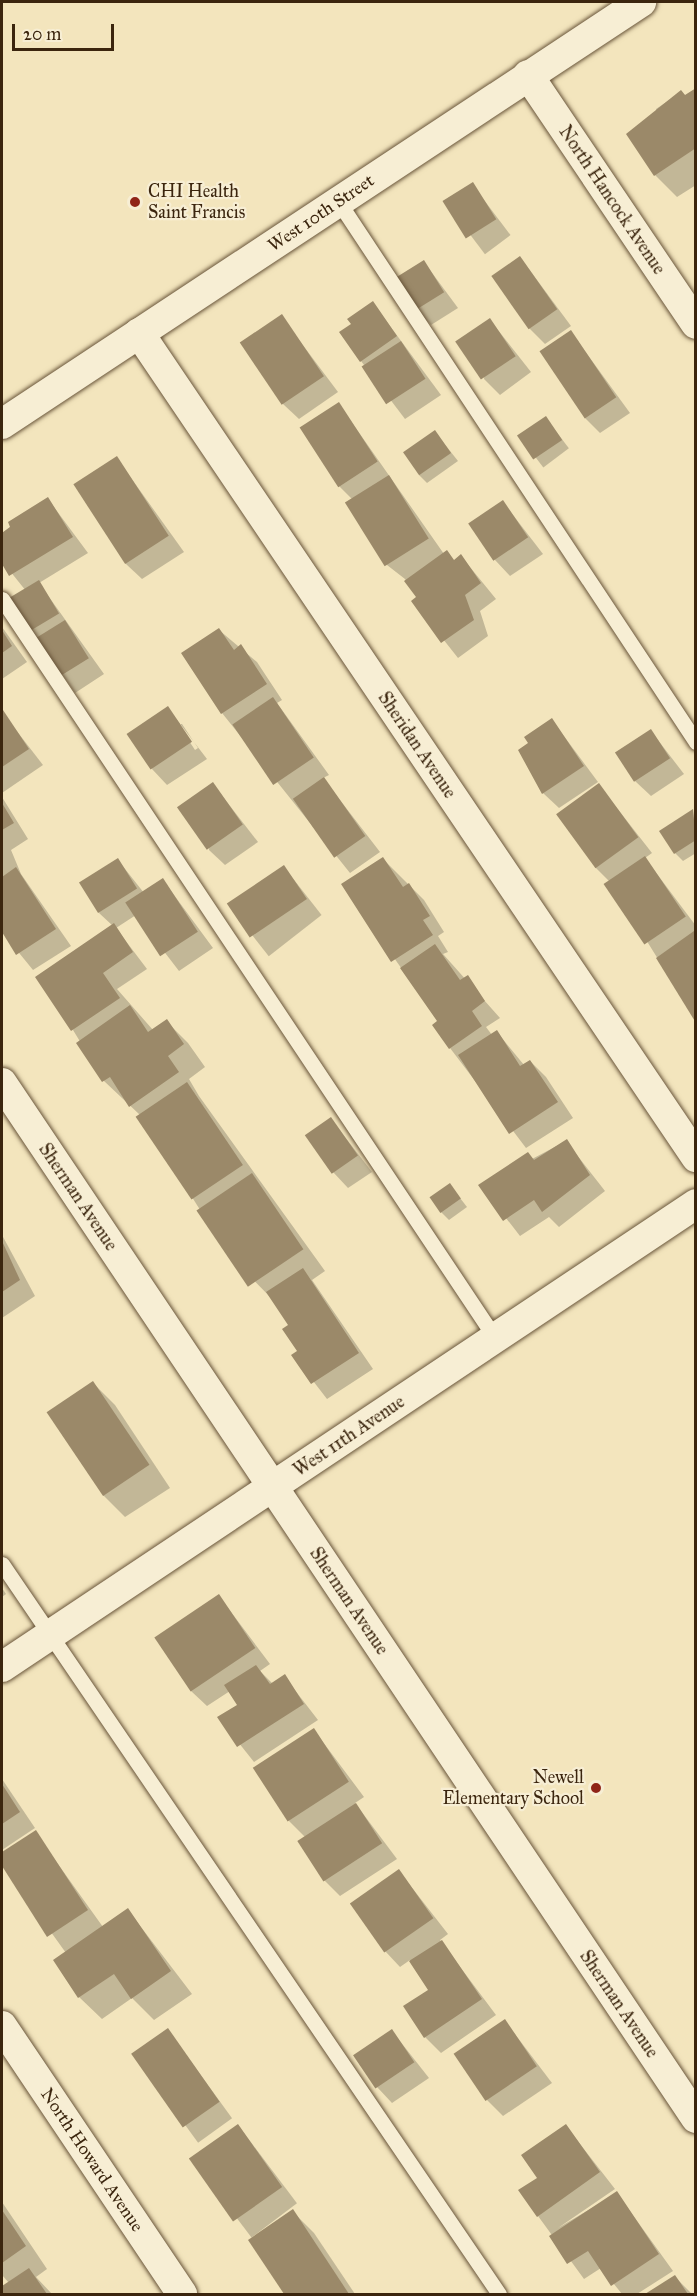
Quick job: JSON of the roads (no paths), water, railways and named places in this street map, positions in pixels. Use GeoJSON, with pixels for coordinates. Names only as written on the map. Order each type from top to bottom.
{"type":"FeatureCollection","features":[{"type":"Feature","properties":{"kind":"street","name":"West 10th Street"},"geometry":{"type":"LineString","coordinates":[[2,424],[641,2]]}},
{"type":"Feature","properties":{"kind":"street","name":"North Hancock Avenue"},"geometry":{"type":"LineString","coordinates":[[528,75],[696,324]]}},
{"type":"Feature","properties":{"kind":"street","name":"Sheridan Avenue"},"geometry":{"type":"LineString","coordinates":[[139,333],[696,1157]]}},
{"type":"Feature","properties":{"kind":"street","name":"Sherman Avenue"},"geometry":{"type":"LineString","coordinates":[[2,1083],[696,2118]]}},
{"type":"Feature","properties":{"kind":"street","name":"West 11th Avenue"},"geometry":{"type":"LineString","coordinates":[[2,1667],[696,1204]]}},
{"type":"Feature","properties":{"kind":"street","name":"North Howard Avenue"},"geometry":{"type":"LineString","coordinates":[[2,2026],[182,2295]]}},
{"type":"Feature","properties":{"kind":"lane"},"geometry":{"type":"LineString","coordinates":[[338,201],[696,742]]}},
{"type":"Feature","properties":{"kind":"lane"},"geometry":{"type":"LineString","coordinates":[[2,599],[495,1338]]}},
{"type":"Feature","properties":{"kind":"lane"},"geometry":{"type":"LineString","coordinates":[[2,1564],[499,2295]]}},
{"type":"Feature","properties":{"kind":"place","name":"CHI Health Saint Francis"},"geometry":{"type":"Point","coordinates":[135,202]}},
{"type":"Feature","properties":{"kind":"place","name":"Newell Elementary School"},"geometry":{"type":"Point","coordinates":[596,1788]}}]}
